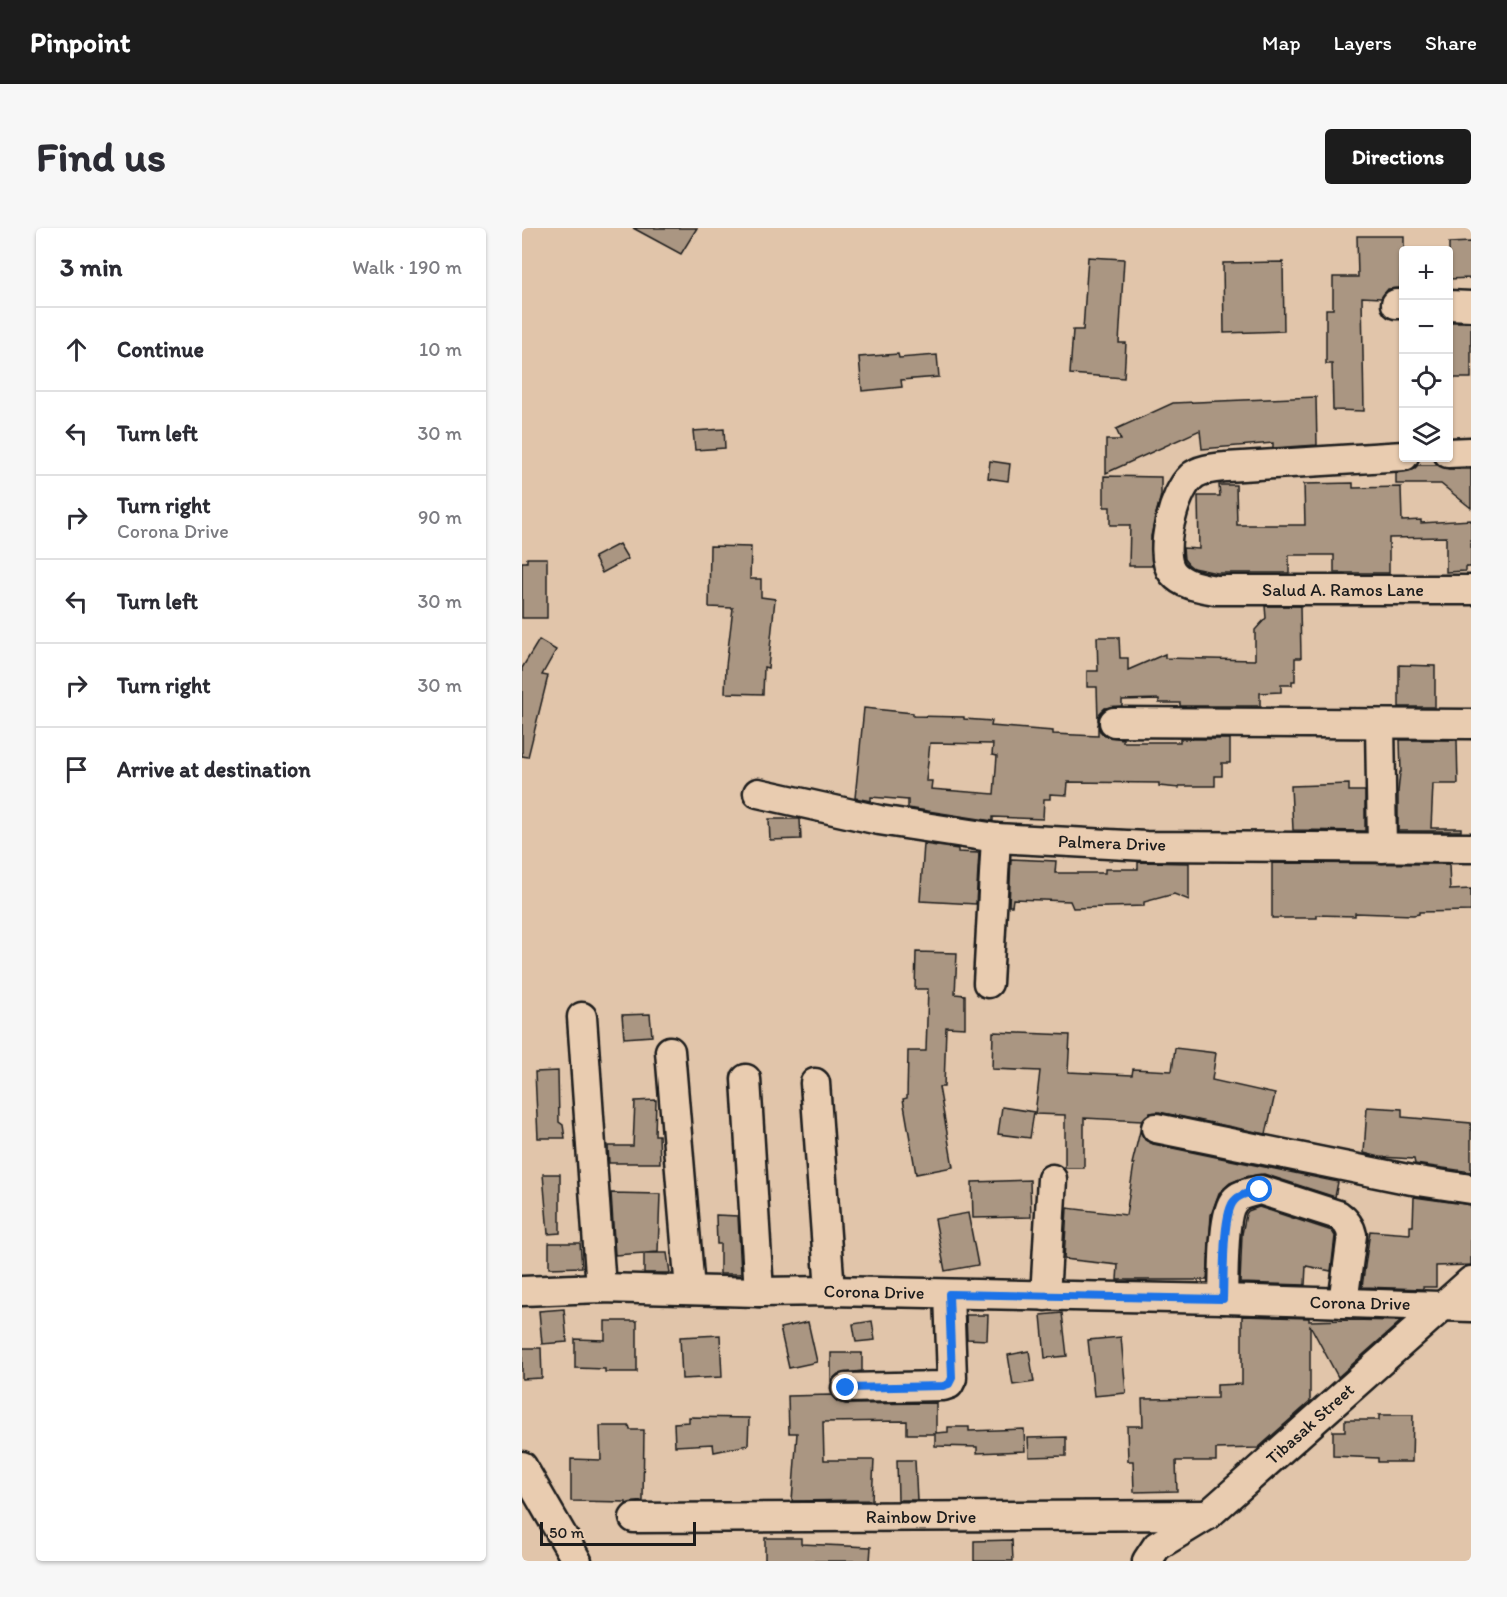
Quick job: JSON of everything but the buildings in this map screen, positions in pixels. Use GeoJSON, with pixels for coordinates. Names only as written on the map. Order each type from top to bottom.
{"type":"FeatureCollection","features":[{"type":"Feature","properties":{"kind":"street"},"geometry":{"type":"LineString","coordinates":[[1453,305],[1471,306]]}},
{"type":"Feature","properties":{"kind":"street"},"geometry":{"type":"LineString","coordinates":[[1453,453],[1471,452]]}},
{"type":"Feature","properties":{"kind":"street","name":"Salud A. Ramos Lane"},"geometry":{"type":"LineString","coordinates":[[1399,456],[1226,467],[1205,470],[1192,475],[1180,491],[1175,503],[1168,537],[1168,566],[1184,582],[1215,590],[1471,590]]}},
{"type":"Feature","properties":{"kind":"street"},"geometry":{"type":"LineString","coordinates":[[1114,722],[1471,724]]}},
{"type":"Feature","properties":{"kind":"street"},"geometry":{"type":"LineString","coordinates":[[1380,724],[1382,848]]}},
{"type":"Feature","properties":{"kind":"street","name":"Palmera Drive"},"geometry":{"type":"LineString","coordinates":[[758,793],[879,820],[996,838],[1146,846],[1471,848]]}},
{"type":"Feature","properties":{"kind":"street"},"geometry":{"type":"LineString","coordinates":[[988,983],[996,838]]}},
{"type":"Feature","properties":{"kind":"street"},"geometry":{"type":"LineString","coordinates":[[582,1017],[601,1288]]}},
{"type":"Feature","properties":{"kind":"street"},"geometry":{"type":"LineString","coordinates":[[669,1051],[690,1290]]}},
{"type":"Feature","properties":{"kind":"street"},"geometry":{"type":"LineString","coordinates":[[746,1079],[759,1292]]}},
{"type":"Feature","properties":{"kind":"street"},"geometry":{"type":"LineString","coordinates":[[814,1083],[830,1291]]}},
{"type":"Feature","properties":{"kind":"street"},"geometry":{"type":"LineString","coordinates":[[1156,1128],[1412,1180],[1471,1189]]}},
{"type":"Feature","properties":{"kind":"street"},"geometry":{"type":"LineString","coordinates":[[1044,1296],[1052,1179]]}},
{"type":"Feature","properties":{"kind":"street"},"geometry":{"type":"LineString","coordinates":[[1223,1299],[1227,1215],[1234,1200],[1249,1192],[1260,1190],[1338,1215],[1346,1221],[1352,1234],[1343,1303]]}},
{"type":"Feature","properties":{"kind":"street","name":"Tibasak Street"},"geometry":{"type":"LineString","coordinates":[[1147,1561],[1157,1546],[1208,1515],[1471,1281]]}},
{"type":"Feature","properties":{"kind":"street","name":"Corona Drive"},"geometry":{"type":"LineString","coordinates":[[522,1291],[601,1288],[759,1292],[830,1291],[1223,1299],[1471,1307]]}},
{"type":"Feature","properties":{"kind":"street"},"geometry":{"type":"LineString","coordinates":[[846,1388],[949,1384],[952,1378],[949,1294]]}},
{"type":"Feature","properties":{"kind":"street"},"geometry":{"type":"LineString","coordinates":[[522,1466],[577,1561]]}},
{"type":"Feature","properties":{"kind":"street","name":"Rainbow Drive"},"geometry":{"type":"LineString","coordinates":[[633,1518],[1208,1515]]}},
{"type":"Feature","properties":{"kind":"route"},"geometry":{"type":"LineString","coordinates":[[846,1388],[949,1384],[952,1378],[949,1294],[1223,1299],[1227,1215],[1234,1200],[1249,1192],[1260,1190]]}}]}
